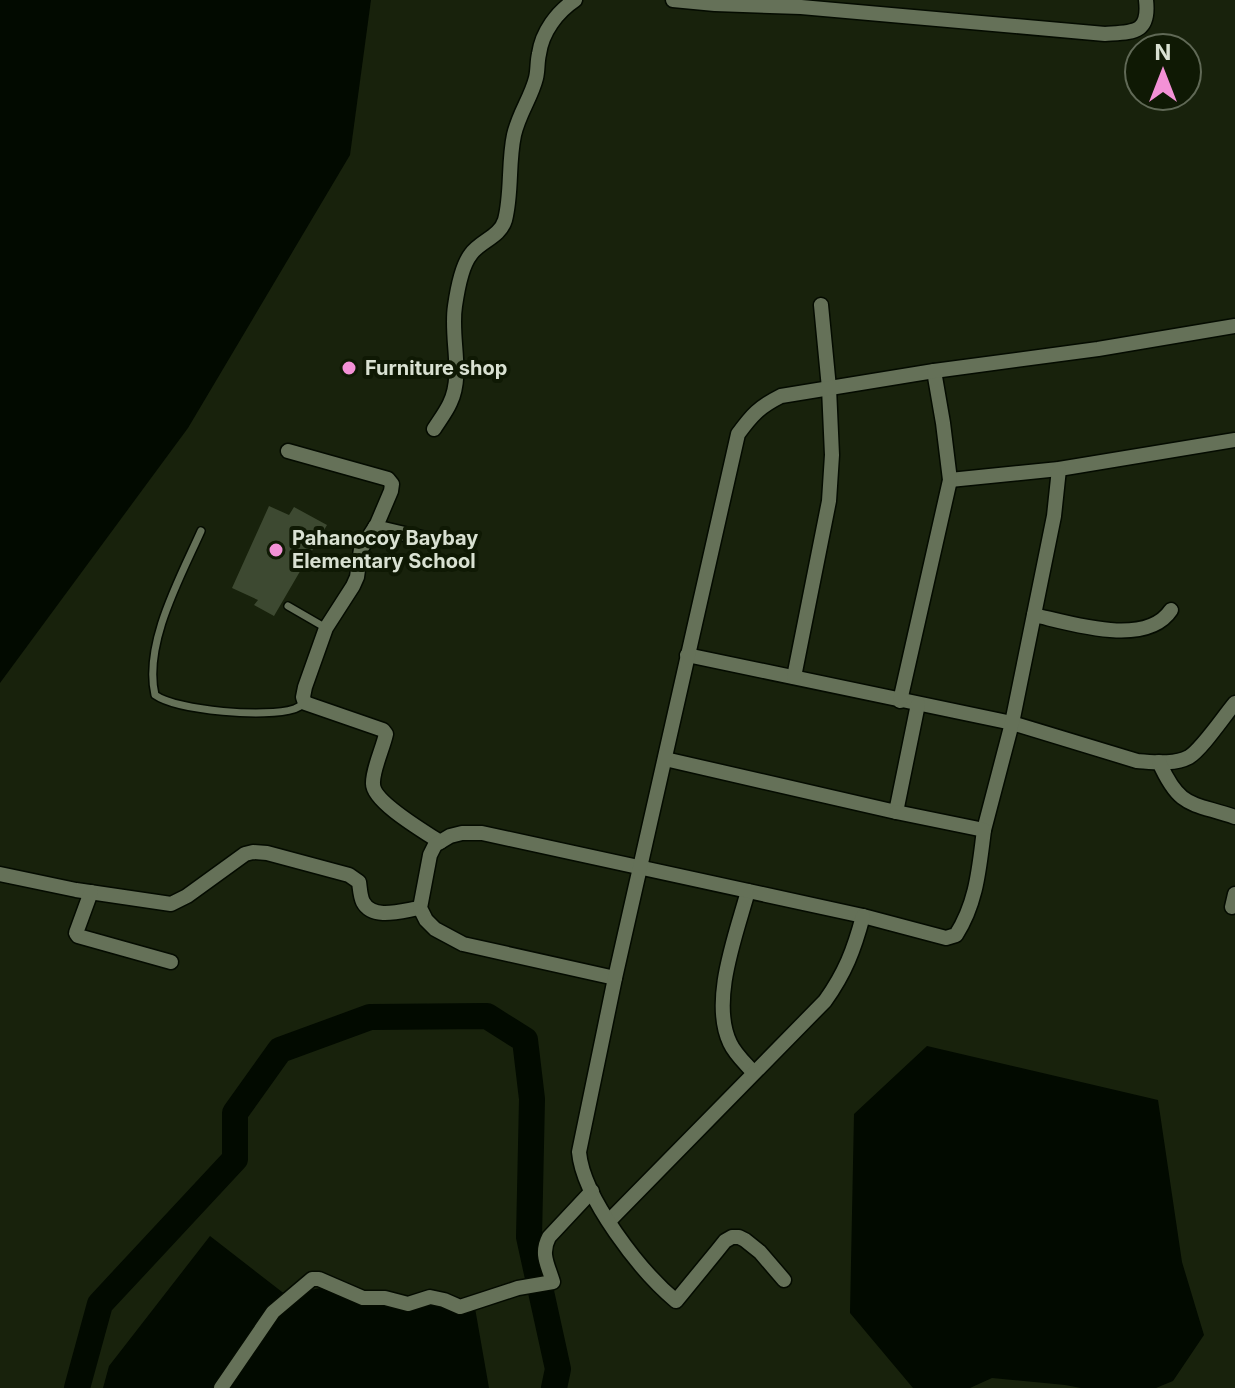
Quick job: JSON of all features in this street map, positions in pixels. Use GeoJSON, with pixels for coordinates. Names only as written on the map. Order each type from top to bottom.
{"type":"FeatureCollection","features":[{"type":"Feature","properties":{"kind":"street"},"geometry":{"type":"LineString","coordinates":[[434,429],[451,402],[454,390],[455,308],[468,258],[504,224],[513,138],[519,114],[535,82],[543,40],[558,15],[575,0]]}},
{"type":"Feature","properties":{"kind":"street"},"geometry":{"type":"LineString","coordinates":[[673,0],[801,7],[1105,34],[1124,33],[1143,26],[1146,21],[1146,0]]}},
{"type":"Feature","properties":{"kind":"street"},"geometry":{"type":"LineString","coordinates":[[794,677],[829,501],[832,455],[821,305]]}},
{"type":"Feature","properties":{"kind":"street"},"geometry":{"type":"LineString","coordinates":[[784,1280],[760,1252],[745,1240],[732,1237],[725,1241],[676,1301],[631,1254],[609,1221],[580,1164],[579,1152],[615,978],[738,434],[763,406],[781,396],[1235,326]]}},
{"type":"Feature","properties":{"kind":"street"},"geometry":{"type":"LineString","coordinates":[[900,701],[950,480],[934,371]]}},
{"type":"Feature","properties":{"kind":"street"},"geometry":{"type":"LineString","coordinates":[[950,480],[1059,469],[1235,440]]}},
{"type":"Feature","properties":{"kind":"street"},"geometry":{"type":"LineString","coordinates":[[288,451],[388,479],[392,484],[375,527],[361,549],[353,586],[326,628],[303,697],[305,703],[383,730],[386,734],[373,784],[375,793],[440,842]]}},
{"type":"Feature","properties":{"kind":"street"},"geometry":{"type":"LineString","coordinates":[[615,978],[463,944],[435,929],[420,908],[430,855],[435,845],[450,836],[482,833],[863,916],[946,938],[956,935],[975,894],[984,830],[1012,723],[1054,516],[1059,469]]}},
{"type":"Feature","properties":{"kind":"street"},"geometry":{"type":"LineString","coordinates":[[375,527],[430,540]]}},
{"type":"Feature","properties":{"kind":"street"},"geometry":{"type":"LineString","coordinates":[[1034,615],[1093,628],[1120,630],[1153,626],[1165,619],[1171,610]]}},
{"type":"Feature","properties":{"kind":"street"},"geometry":{"type":"LineString","coordinates":[[687,655],[1012,723],[1137,761],[1188,758],[1235,703]]}},
{"type":"Feature","properties":{"kind":"street"},"geometry":{"type":"LineString","coordinates":[[896,812],[918,704]]}},
{"type":"Feature","properties":{"kind":"street"},"geometry":{"type":"LineString","coordinates":[[665,759],[984,830]]}},
{"type":"Feature","properties":{"kind":"street"},"geometry":{"type":"LineString","coordinates":[[1159,762],[1176,793],[1195,806],[1235,817]]}},
{"type":"Feature","properties":{"kind":"street"},"geometry":{"type":"LineString","coordinates":[[0,874],[171,904],[245,854],[267,853],[349,875],[359,882],[364,904],[384,914],[420,908]]}},
{"type":"Feature","properties":{"kind":"street"},"geometry":{"type":"LineString","coordinates":[[748,891],[721,1004],[722,1022],[731,1045],[753,1072]]}},
{"type":"Feature","properties":{"kind":"street"},"geometry":{"type":"LineString","coordinates":[[91,892],[76,933],[78,936],[171,962]]}},
{"type":"Feature","properties":{"kind":"street"},"geometry":{"type":"LineString","coordinates":[[609,1221],[825,1001],[842,977],[855,948],[863,916]]}},
{"type":"Feature","properties":{"kind":"street"},"geometry":{"type":"LineString","coordinates":[[221,1388],[273,1312],[312,1279],[319,1279],[363,1298],[385,1298],[408,1304],[430,1297],[460,1307],[518,1288],[553,1282],[545,1259],[546,1243],[592,1191]]}},
{"type":"Feature","properties":{"kind":"lane"},"geometry":{"type":"LineString","coordinates":[[201,531],[158,636],[154,658],[155,695],[164,701],[222,712],[283,711],[305,703]]}},
{"type":"Feature","properties":{"kind":"lane"},"geometry":{"type":"LineString","coordinates":[[288,606],[326,628]]}},
{"type":"Feature","properties":{"kind":"shaded area"},"geometry":{"type":"Polygon","coordinates":[[[0,0],[371,0],[350,155],[188,428],[0,683],[0,0]]]}},
{"type":"Feature","properties":{"kind":"shaded area"},"geometry":{"type":"Polygon","coordinates":[[[927,1046],[1158,1100],[1182,1262],[1204,1335],[1173,1381],[1156,1388],[1081,1388],[992,1378],[970,1388],[913,1388],[850,1313],[854,1114],[927,1046]]]}},
{"type":"Feature","properties":{"kind":"shaded area"},"geometry":{"type":"Polygon","coordinates":[[[210,1236],[286,1295],[335,1285],[406,1304],[475,1308],[489,1388],[103,1388],[109,1366],[210,1236]]]}},
{"type":"Feature","properties":{"kind":"building"},"geometry":{"type":"Polygon","coordinates":[[[269,506],[289,515],[294,507],[327,525],[274,616],[254,605],[258,600],[232,588],[269,506]]]}},
{"type":"Feature","properties":{"kind":"waterway"},"geometry":{"type":"LineString","coordinates":[[77,1388],[100,1304],[235,1159],[235,1113],[280,1050],[370,1017],[487,1016],[525,1040],[532,1099],[529,1237],[558,1369],[554,1388]]}},
{"type":"Feature","properties":{"kind":"place","name":"Furniture shop"},"geometry":{"type":"Point","coordinates":[349,368]}},
{"type":"Feature","properties":{"kind":"place","name":"Pahanocoy Baybay Elementary School"},"geometry":{"type":"Point","coordinates":[276,550]}}]}
